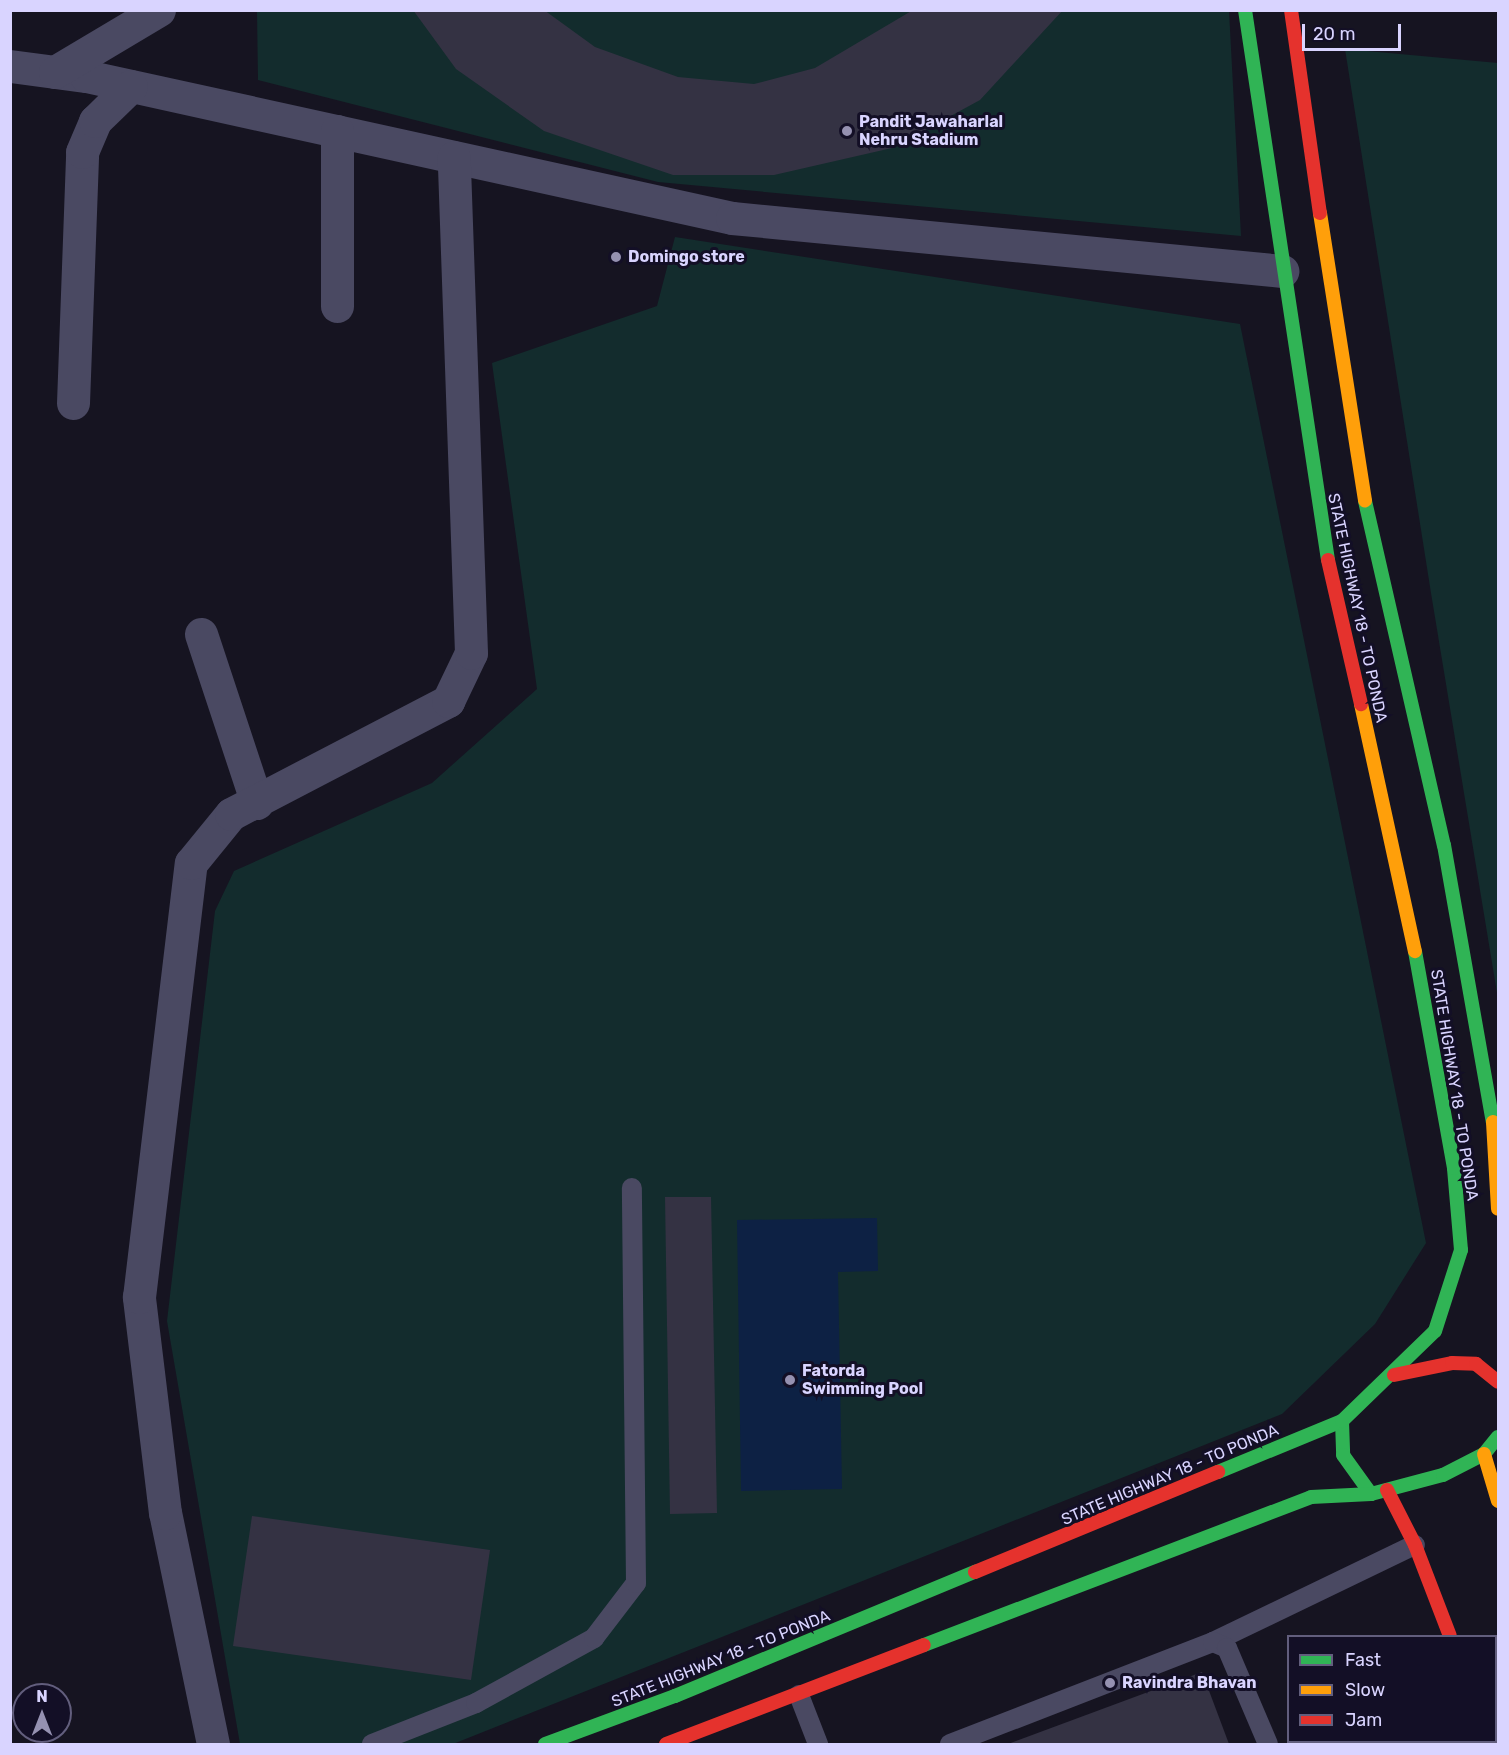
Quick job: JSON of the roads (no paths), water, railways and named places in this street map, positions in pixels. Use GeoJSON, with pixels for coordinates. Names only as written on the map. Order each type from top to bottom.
{"type":"FeatureCollection","features":[{"type":"Feature","properties":{"kind":"main road","name":"STATE HIGHWAY 18 - TO PONDA"},"geometry":{"type":"LineString","coordinates":[[544,1744],[675,1696],[1342,1421],[1394,1375],[1435,1331],[1461,1250],[1455,1168],[1407,905],[1318,518],[1245,10]]}},
{"type":"Feature","properties":{"kind":"main road","name":"STATE HIGHWAY 18 - TO PONDA"},"geometry":{"type":"LineString","coordinates":[[1291,10],[1355,458],[1444,845],[1492,1108],[1498,1209]]}},
{"type":"Feature","properties":{"kind":"main road"},"geometry":{"type":"LineString","coordinates":[[1394,1375],[1452,1363],[1476,1364],[1498,1382]]}},
{"type":"Feature","properties":{"kind":"main road"},"geometry":{"type":"LineString","coordinates":[[1342,1421],[1343,1455],[1371,1494]]}},
{"type":"Feature","properties":{"kind":"main road"},"geometry":{"type":"LineString","coordinates":[[666,1744],[799,1695],[1311,1497],[1371,1494],[1443,1475],[1484,1454],[1498,1437]]}},
{"type":"Feature","properties":{"kind":"main road"},"geometry":{"type":"LineString","coordinates":[[1484,1454],[1498,1501]]}},
{"type":"Feature","properties":{"kind":"main road"},"geometry":{"type":"LineString","coordinates":[[1387,1490],[1414,1545],[1450,1635]]}},
{"type":"Feature","properties":{"kind":"street"},"geometry":{"type":"LineString","coordinates":[[55,72],[159,10]]}},
{"type":"Feature","properties":{"kind":"street"},"geometry":{"type":"LineString","coordinates":[[10,66],[131,86],[732,218],[1282,271]]}},
{"type":"Feature","properties":{"kind":"street"},"geometry":{"type":"LineString","coordinates":[[73,403],[82,152],[95,121],[131,86]]}},
{"type":"Feature","properties":{"kind":"street"},"geometry":{"type":"LineString","coordinates":[[337,131],[337,306]]}},
{"type":"Feature","properties":{"kind":"street"},"geometry":{"type":"LineString","coordinates":[[213,1744],[165,1513],[140,1297],[191,863],[231,814],[257,803],[448,701],[471,652],[454,157]]}},
{"type":"Feature","properties":{"kind":"street"},"geometry":{"type":"LineString","coordinates":[[201,634],[257,803]]}},
{"type":"Feature","properties":{"kind":"lane"},"geometry":{"type":"LineString","coordinates":[[372,1744],[476,1703],[594,1638],[636,1583],[632,1188]]}},
{"type":"Feature","properties":{"kind":"lane"},"geometry":{"type":"LineString","coordinates":[[950,1744],[1213,1642],[1414,1545]]}},
{"type":"Feature","properties":{"kind":"lane"},"geometry":{"type":"LineString","coordinates":[[1213,1642],[1227,1648],[1268,1744]]}},
{"type":"Feature","properties":{"kind":"lane"},"geometry":{"type":"LineString","coordinates":[[799,1695],[818,1744]]}},
{"type":"Feature","properties":{"kind":"water","name":"Fatorda Swimming Pool"},"geometry":{"type":"Polygon","coordinates":[[[877,1218],[878,1271],[838,1272],[842,1489],[741,1491],[737,1220],[877,1218]]]}},
{"type":"Feature","properties":{"kind":"place","name":"Pandit Jawaharlal Nehru Stadium"},"geometry":{"type":"Point","coordinates":[847,131]}},
{"type":"Feature","properties":{"kind":"place","name":"Domingo store"},"geometry":{"type":"Point","coordinates":[616,257]}},
{"type":"Feature","properties":{"kind":"place","name":"Fatorda Swimming Pool"},"geometry":{"type":"Point","coordinates":[790,1380]}},
{"type":"Feature","properties":{"kind":"place","name":"Ravindra Bhavan"},"geometry":{"type":"Point","coordinates":[1110,1683]}}]}
